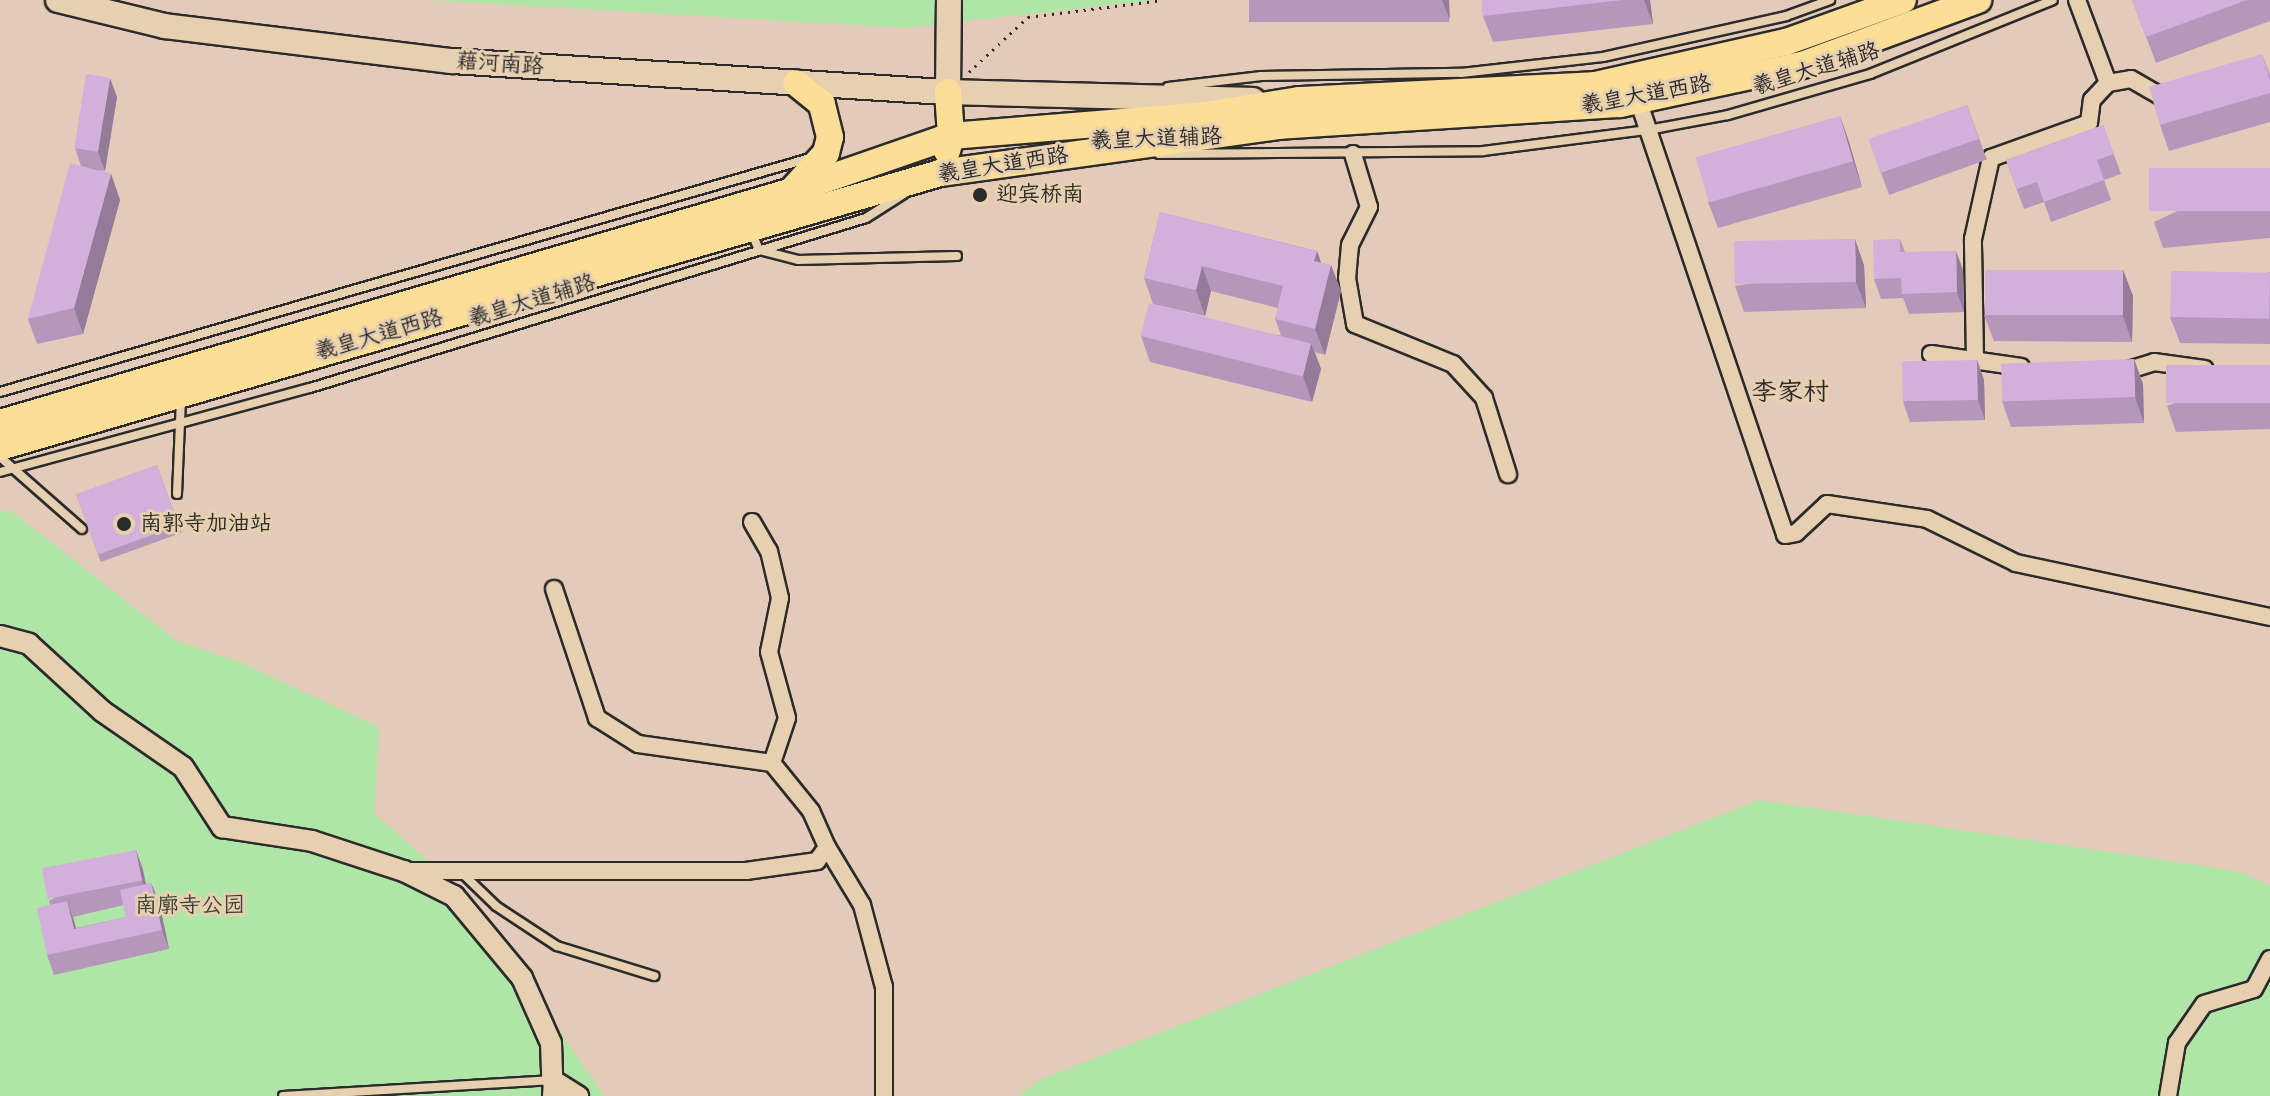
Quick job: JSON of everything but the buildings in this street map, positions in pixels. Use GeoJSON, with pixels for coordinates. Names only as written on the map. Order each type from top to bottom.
{"type":"FeatureCollection","features":[{"type":"Feature","properties":{"kind":"main road","name":"藉河南路"},"geometry":{"type":"LineString","coordinates":[[58,0],[165,26],[452,61],[948,92],[1299,100]]}},
{"type":"Feature","properties":{"kind":"main road"},"geometry":{"type":"LineString","coordinates":[[940,173],[951,136],[949,0]]}},
{"type":"Feature","properties":{"kind":"main road","name":"羲皇大道西路"},"geometry":{"type":"LineString","coordinates":[[0,423],[789,192],[951,136],[1205,115],[1299,100],[1595,85],[1786,42],[1903,0]]}},
{"type":"Feature","properties":{"kind":"main road","name":"羲皇大道西路"},"geometry":{"type":"LineString","coordinates":[[6,458],[181,394],[754,238],[940,173],[1278,126],[1428,120],[1638,100],[1802,65],[1978,0]]}},
{"type":"Feature","properties":{"kind":"main road"},"geometry":{"type":"LineString","coordinates":[[789,192],[826,153],[829,128],[822,104],[796,83]]}},
{"type":"Feature","properties":{"kind":"street"},"geometry":{"type":"LineString","coordinates":[[2077,0],[2108,83]]}},
{"type":"Feature","properties":{"kind":"street"},"geometry":{"type":"LineString","coordinates":[[1975,359],[1973,239],[1991,158],[2089,123],[2092,100],[2108,83],[2142,83],[2159,98],[2187,91]]}},
{"type":"Feature","properties":{"kind":"street"},"geometry":{"type":"LineString","coordinates":[[1638,100],[1785,535],[1796,533],[1827,504],[1927,519],[2016,563],[2270,617]]}},
{"type":"Feature","properties":{"kind":"street"},"geometry":{"type":"LineString","coordinates":[[1353,154],[1369,207],[1350,245],[1348,267],[1355,324],[1453,364],[1484,398],[1508,474]]}},
{"type":"Feature","properties":{"kind":"street"},"geometry":{"type":"LineString","coordinates":[[1931,354],[2045,371]]}},
{"type":"Feature","properties":{"kind":"street"},"geometry":{"type":"LineString","coordinates":[[2096,376],[2154,362],[2225,369]]}},
{"type":"Feature","properties":{"kind":"street"},"geometry":{"type":"LineString","coordinates":[[752,522],[769,551],[780,598],[769,652],[787,718],[772,763]]}},
{"type":"Feature","properties":{"kind":"street"},"geometry":{"type":"LineString","coordinates":[[554,589],[597,718],[638,744],[772,763],[811,811],[827,847],[862,905],[884,987],[884,1096]]}},
{"type":"Feature","properties":{"kind":"street"},"geometry":{"type":"LineString","coordinates":[[0,636],[29,644],[102,711],[183,767],[222,827],[312,841],[404,871],[454,896],[522,978],[551,1043],[551,1088],[578,1096]]}},
{"type":"Feature","properties":{"kind":"street"},"geometry":{"type":"LineString","coordinates":[[404,871],[746,871],[817,861],[827,847]]}},
{"type":"Feature","properties":{"kind":"street"},"geometry":{"type":"LineString","coordinates":[[2168,1096],[2177,1043],[2204,1004],[2254,989],[2270,959]]}},
{"type":"Feature","properties":{"kind":"lane","name":"羲皇大道辅路"},"geometry":{"type":"LineString","coordinates":[[1080,97],[1261,76],[1461,73],[1603,57],[1786,16],[1830,0]]}},
{"type":"Feature","properties":{"kind":"lane","name":"羲皇大道辅路"},"geometry":{"type":"LineString","coordinates":[[940,173],[1147,154],[1483,151],[1648,130],[1728,115],[1870,74],[2053,0]]}},
{"type":"Feature","properties":{"kind":"lane"},"geometry":{"type":"LineString","coordinates":[[0,392],[826,153],[867,167]]}},
{"type":"Feature","properties":{"kind":"lane","name":"羲皇大道辅路"},"geometry":{"type":"LineString","coordinates":[[0,472],[6,458],[181,423],[754,238]]}},
{"type":"Feature","properties":{"kind":"lane"},"geometry":{"type":"LineString","coordinates":[[754,238],[798,260],[957,256]]}},
{"type":"Feature","properties":{"kind":"lane"},"geometry":{"type":"LineString","coordinates":[[177,494],[181,394]]}},
{"type":"Feature","properties":{"kind":"lane"},"geometry":{"type":"LineString","coordinates":[[0,457],[6,458],[82,529]]}},
{"type":"Feature","properties":{"kind":"lane"},"geometry":{"type":"LineString","coordinates":[[459,870],[496,906],[557,946],[654,976]]}},
{"type":"Feature","properties":{"kind":"lane"},"geometry":{"type":"LineString","coordinates":[[283,1096],[551,1088]]}},
{"type":"Feature","properties":{"kind":"path"},"geometry":{"type":"LineString","coordinates":[[948,92],[1028,17],[1163,0]]}},
{"type":"Feature","properties":{"kind":"green space"},"geometry":{"type":"Polygon","coordinates":[[[427,0],[1156,0],[904,28],[427,0]]]}},
{"type":"Feature","properties":{"kind":"green space","name":"南廓寺公园"},"geometry":{"type":"Polygon","coordinates":[[[10,510],[177,641],[240,662],[379,727],[374,813],[468,896],[604,1096],[0,1096],[0,512],[10,510]]]}},
{"type":"Feature","properties":{"kind":"green space"},"geometry":{"type":"Polygon","coordinates":[[[1759,800],[2238,871],[2270,886],[2270,1096],[1019,1096],[1041,1079],[1759,800]]]}},
{"type":"Feature","properties":{"kind":"place","name":"迎宾桥南"},"geometry":{"type":"Point","coordinates":[980,195]}},
{"type":"Feature","properties":{"kind":"place","name":"南郭寺加油站"},"geometry":{"type":"Point","coordinates":[124,524]}},
{"type":"Feature","properties":{"kind":"district","name":"李家村"},"geometry":{"type":"Point","coordinates":[1790,393]}}]}
